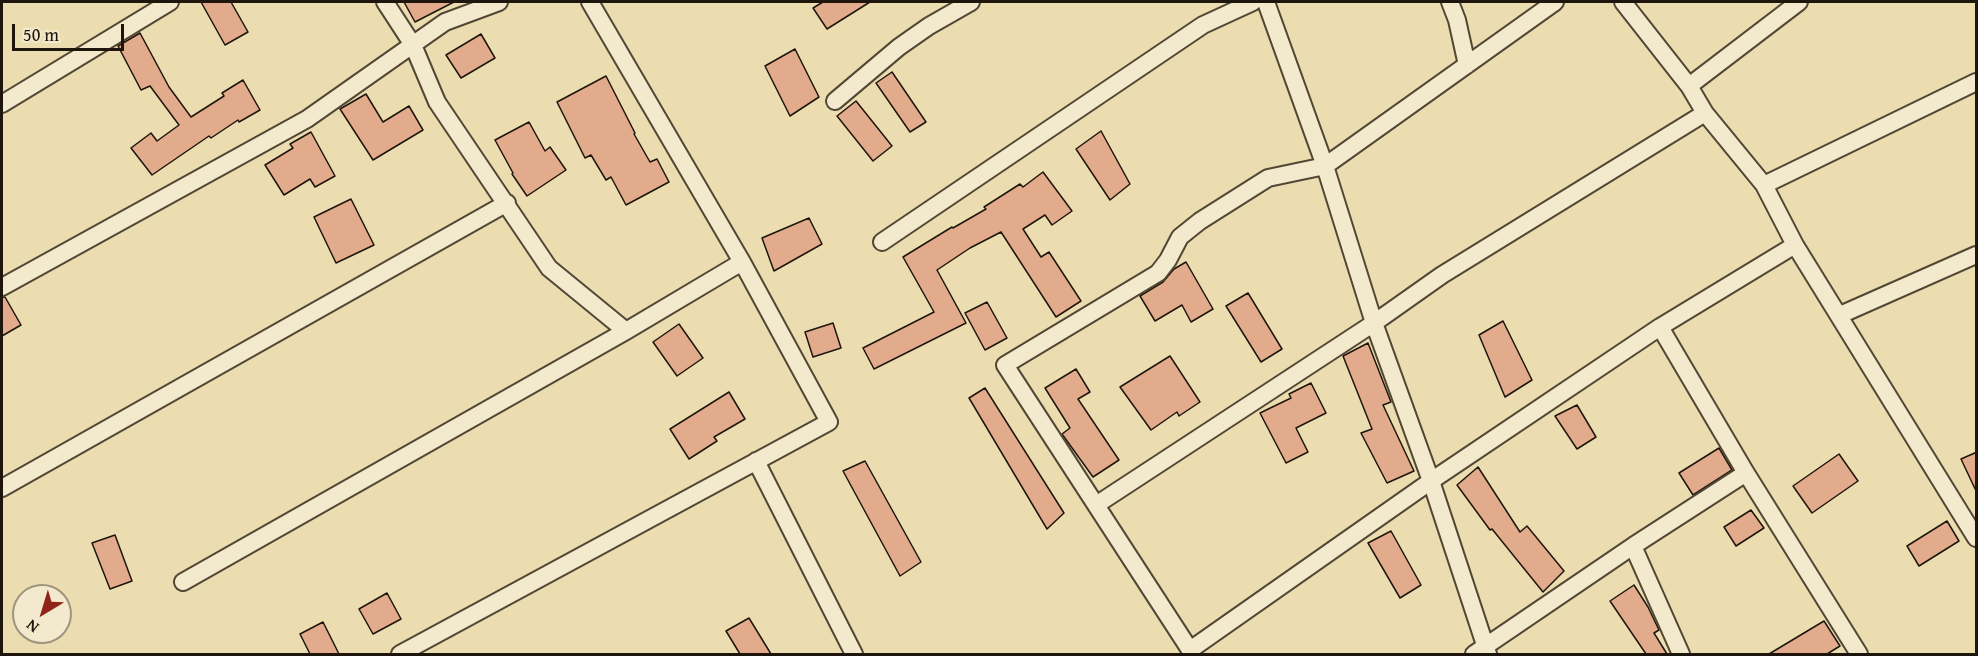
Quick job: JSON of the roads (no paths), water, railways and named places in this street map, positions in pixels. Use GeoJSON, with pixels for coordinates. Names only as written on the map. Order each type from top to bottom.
{"type":"FeatureCollection","features":[{"type":"Feature","properties":{"kind":"street"},"geometry":{"type":"LineString","coordinates":[[2,104],[170,2]]}},
{"type":"Feature","properties":{"kind":"street"},"geometry":{"type":"LineString","coordinates":[[386,2],[413,45],[437,102],[549,268],[626,331]]}},
{"type":"Feature","properties":{"kind":"street"},"geometry":{"type":"LineString","coordinates":[[2,287],[307,119],[445,22],[499,2]]}},
{"type":"Feature","properties":{"kind":"street"},"geometry":{"type":"LineString","coordinates":[[400,654],[829,422],[742,262],[590,2]]}},
{"type":"Feature","properties":{"kind":"street"},"geometry":{"type":"LineString","coordinates":[[835,101],[899,47],[929,26],[971,2]]}},
{"type":"Feature","properties":{"kind":"street"},"geometry":{"type":"LineString","coordinates":[[882,242],[1203,25],[1253,2]]}},
{"type":"Feature","properties":{"kind":"street"},"geometry":{"type":"LineString","coordinates":[[1266,2],[1324,166],[1374,322],[1431,482],[1482,652],[1633,546],[1746,473]]}},
{"type":"Feature","properties":{"kind":"street"},"geometry":{"type":"LineString","coordinates":[[1450,2],[1457,20],[1467,65]]}},
{"type":"Feature","properties":{"kind":"street"},"geometry":{"type":"LineString","coordinates":[[1555,2],[1324,166],[1268,178],[1200,221],[1179,237],[1168,260],[1158,273],[1005,365],[1190,650],[1431,482],[1660,327],[1795,245]]}},
{"type":"Feature","properties":{"kind":"street"},"geometry":{"type":"LineString","coordinates":[[1623,2],[1689,86],[1705,113],[1764,185],[1795,245],[1977,538]]}},
{"type":"Feature","properties":{"kind":"street"},"geometry":{"type":"LineString","coordinates":[[1689,86],[1794,3]]}},
{"type":"Feature","properties":{"kind":"street"},"geometry":{"type":"LineString","coordinates":[[1764,185],[1977,82]]}},
{"type":"Feature","properties":{"kind":"street"},"geometry":{"type":"LineString","coordinates":[[1096,505],[1442,275],[1705,113]]}},
{"type":"Feature","properties":{"kind":"street"},"geometry":{"type":"LineString","coordinates":[[2,488],[507,203]]}},
{"type":"Feature","properties":{"kind":"street"},"geometry":{"type":"LineString","coordinates":[[1840,315],[1977,255]]}},
{"type":"Feature","properties":{"kind":"street"},"geometry":{"type":"LineString","coordinates":[[183,582],[626,331],[742,262]]}},
{"type":"Feature","properties":{"kind":"street"},"geometry":{"type":"LineString","coordinates":[[1660,327],[1746,473],[1859,654]]}},
{"type":"Feature","properties":{"kind":"street"},"geometry":{"type":"LineString","coordinates":[[756,461],[854,654]]}},
{"type":"Feature","properties":{"kind":"street"},"geometry":{"type":"LineString","coordinates":[[1633,546],[1681,654]]}}]}
